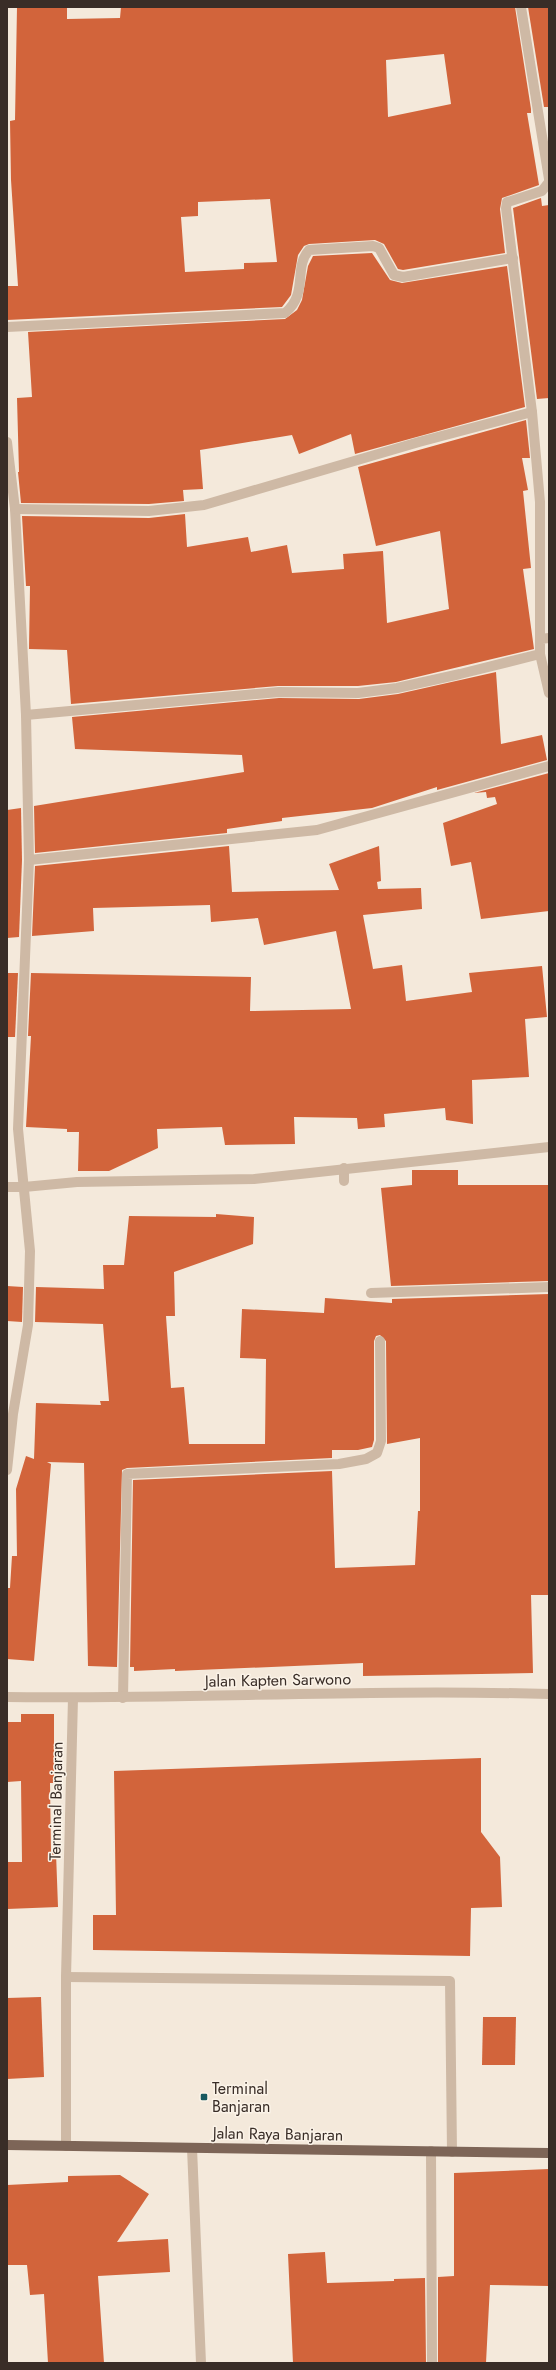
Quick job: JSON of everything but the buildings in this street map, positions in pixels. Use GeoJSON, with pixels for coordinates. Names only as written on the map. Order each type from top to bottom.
{"type":"FeatureCollection","features":[{"type":"Feature","properties":{"kind":"main road","name":"Jalan Raya Banjaran"},"geometry":{"type":"LineString","coordinates":[[7,2145],[549,2153]]}},
{"type":"Feature","properties":{"kind":"street"},"geometry":{"type":"LineString","coordinates":[[521,7],[549,180],[542,191],[507,202],[532,412],[540,502],[544,638],[540,654],[549,693]]}},
{"type":"Feature","properties":{"kind":"street"},"geometry":{"type":"LineString","coordinates":[[7,327],[285,313],[297,300],[304,259],[309,250],[372,246],[379,248],[394,274],[403,277],[513,258]]}},
{"type":"Feature","properties":{"kind":"street"},"geometry":{"type":"LineString","coordinates":[[15,509],[149,511],[204,506],[405,446],[532,412]]}},
{"type":"Feature","properties":{"kind":"street"},"geometry":{"type":"LineString","coordinates":[[7,442],[15,509],[26,715],[29,860],[18,1129],[30,1251],[28,1324],[13,1414],[7,1470]]}},
{"type":"Feature","properties":{"kind":"street"},"geometry":{"type":"LineString","coordinates":[[26,715],[279,692],[358,694],[397,688],[540,654]]}},
{"type":"Feature","properties":{"kind":"street"},"geometry":{"type":"LineString","coordinates":[[29,860],[317,830],[549,766]]}},
{"type":"Feature","properties":{"kind":"street"},"geometry":{"type":"LineString","coordinates":[[7,1187],[24,1187],[77,1182],[254,1179],[344,1168],[549,1147]]}},
{"type":"Feature","properties":{"kind":"street"},"geometry":{"type":"LineString","coordinates":[[344,1168],[344,1182]]}},
{"type":"Feature","properties":{"kind":"street"},"geometry":{"type":"LineString","coordinates":[[371,1293],[549,1287]]}},
{"type":"Feature","properties":{"kind":"street"},"geometry":{"type":"LineString","coordinates":[[124,1698],[127,1474],[339,1464],[366,1459],[377,1453],[381,1441],[380,1342]]}},
{"type":"Feature","properties":{"kind":"street","name":"Jalan Kapten Sarwono"},"geometry":{"type":"LineString","coordinates":[[7,1697],[124,1698],[480,1692],[549,1694]]}},
{"type":"Feature","properties":{"kind":"street","name":"Terminal Banjaran"},"geometry":{"type":"LineString","coordinates":[[66,2146],[66,1977],[73,1698]]}},
{"type":"Feature","properties":{"kind":"street"},"geometry":{"type":"LineString","coordinates":[[66,1977],[450,1981],[452,2152]]}},
{"type":"Feature","properties":{"kind":"street"},"geometry":{"type":"LineString","coordinates":[[192,2148],[201,2363]]}},
{"type":"Feature","properties":{"kind":"street"},"geometry":{"type":"LineString","coordinates":[[431,2151],[432,2363]]}},
{"type":"Feature","properties":{"kind":"place","name":"Terminal Banjaran"},"geometry":{"type":"Point","coordinates":[204,2097]}}]}
